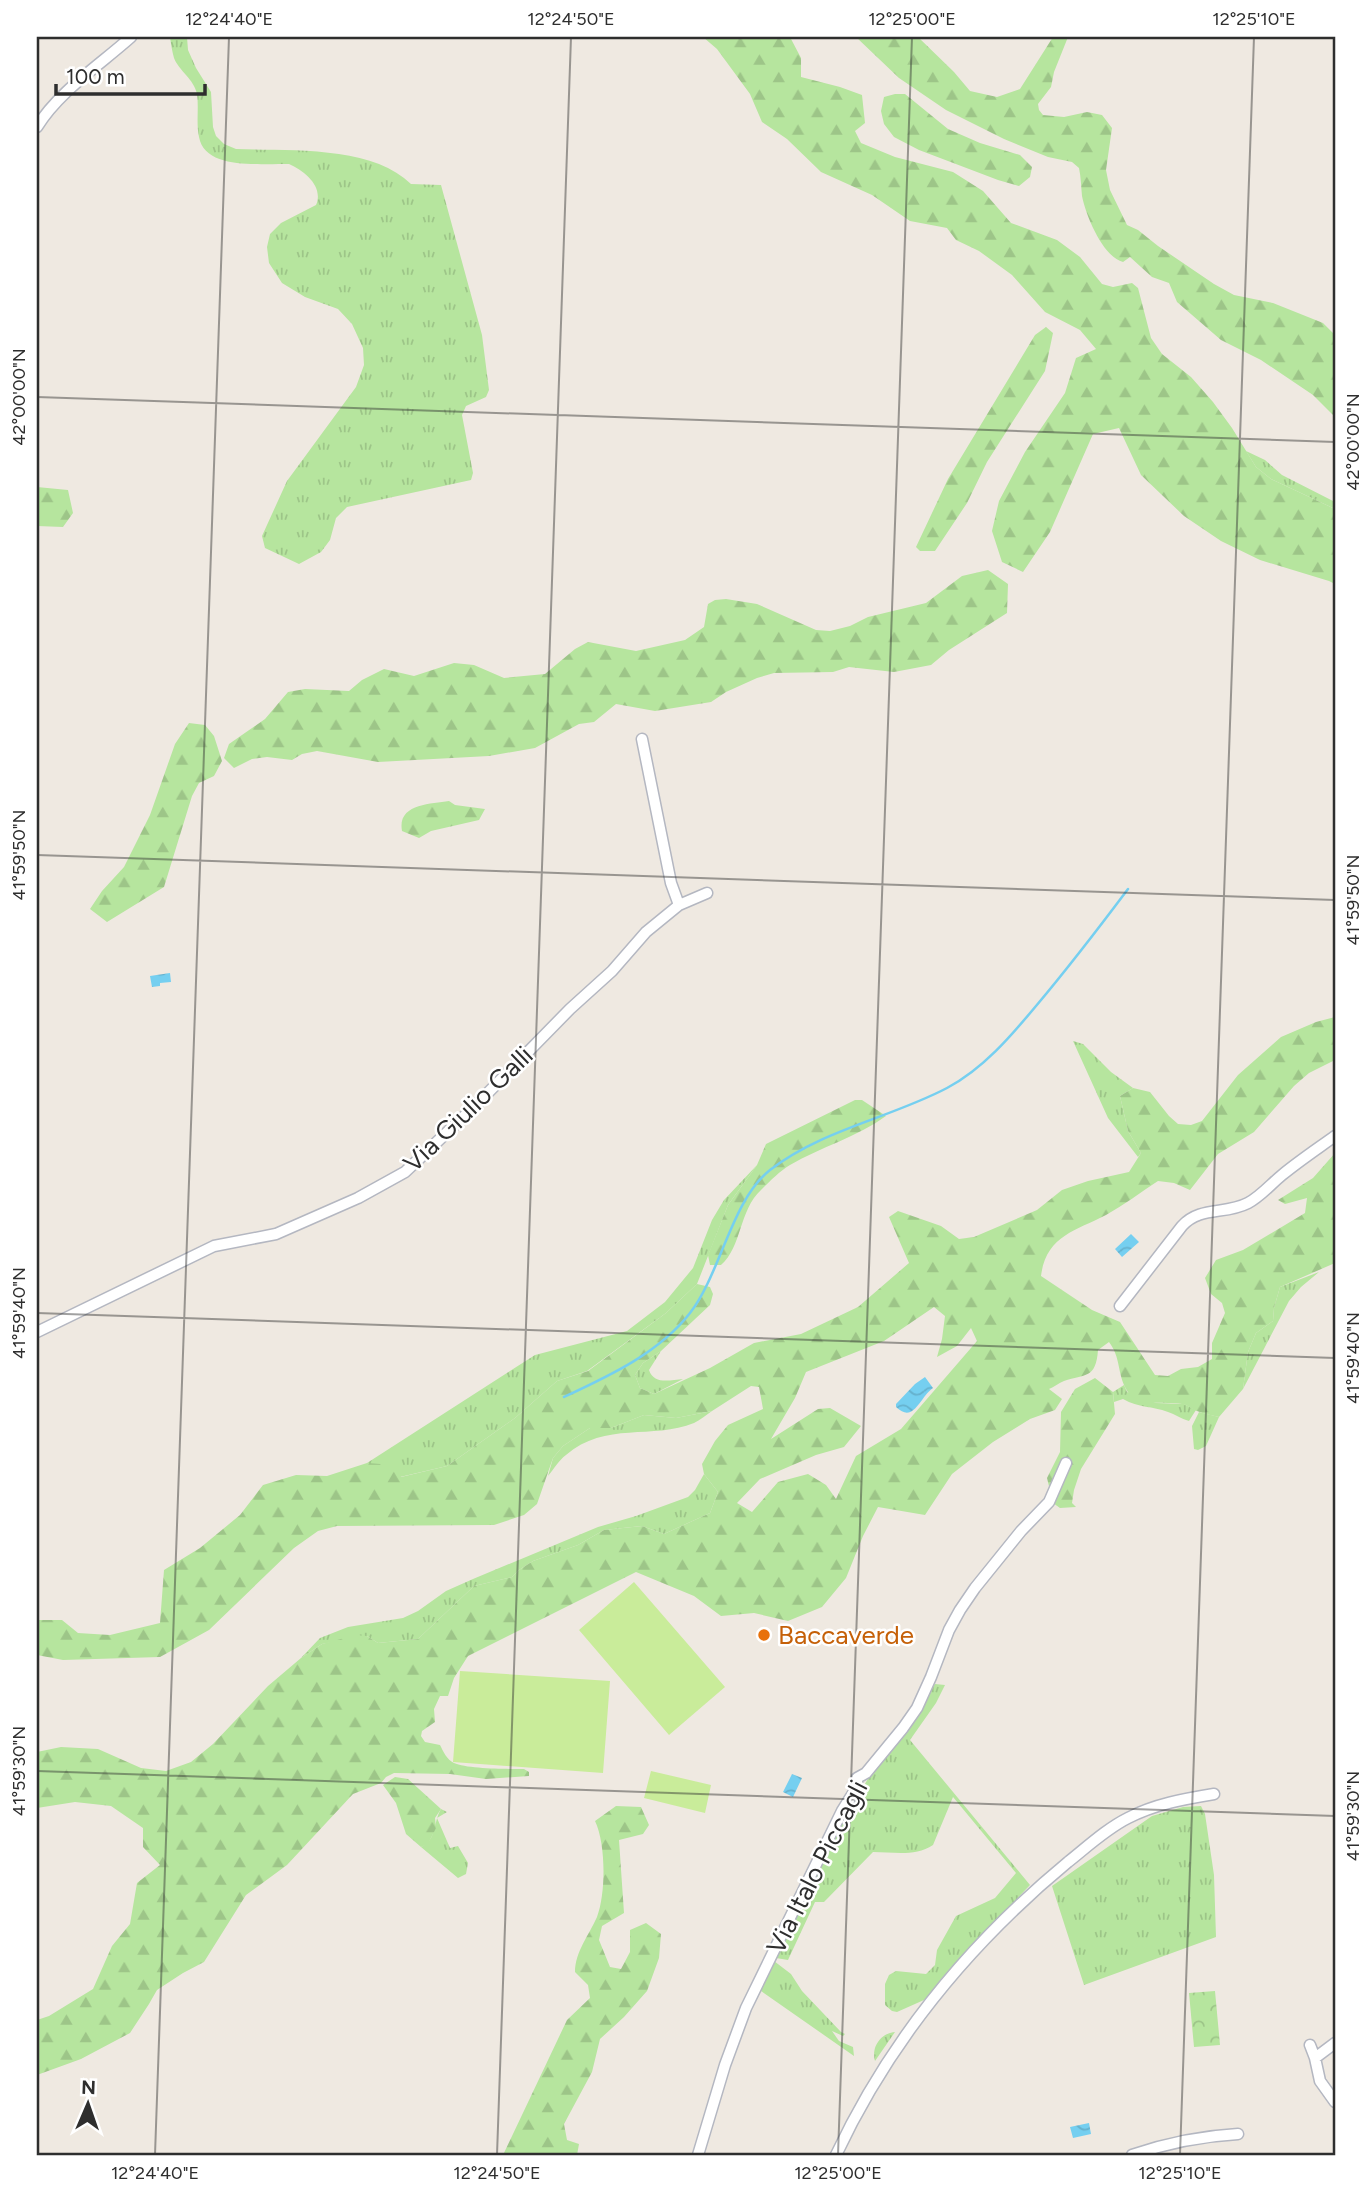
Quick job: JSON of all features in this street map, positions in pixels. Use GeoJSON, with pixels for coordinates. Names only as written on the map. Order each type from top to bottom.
{"type":"FeatureCollection","features":[{"type":"Feature","properties":{"kind":"street"},"geometry":{"type":"LineString","coordinates":[[37,127],[43,116],[77,83],[131,37]]}},
{"type":"Feature","properties":{"kind":"street"},"geometry":{"type":"LineString","coordinates":[[642,739],[670,876],[679,905]]}},
{"type":"Feature","properties":{"kind":"street","name":"Via Giulio Galli"},"geometry":{"type":"LineString","coordinates":[[37,1332],[205,1250],[226,1242],[276,1234],[358,1198],[405,1172],[612,971],[646,932],[679,905],[707,893]]}},
{"type":"Feature","properties":{"kind":"street"},"geometry":{"type":"LineString","coordinates":[[1119,1306],[1191,1218],[1198,1214],[1237,1208],[1249,1203],[1301,1159],[1335,1136]]}},
{"type":"Feature","properties":{"kind":"street","name":"Via Italo Piccagli"},"geometry":{"type":"LineString","coordinates":[[698,2155],[746,2008],[842,1811],[857,1787],[857,1778],[866,1773],[917,1708],[960,1610],[1021,1531],[1049,1502],[1066,1463]]}},
{"type":"Feature","properties":{"kind":"street"},"geometry":{"type":"LineString","coordinates":[[836,2155],[892,2053],[965,1961],[1035,1892],[1107,1831],[1127,1818],[1166,1803],[1214,1794]]}},
{"type":"Feature","properties":{"kind":"street"},"geometry":{"type":"LineString","coordinates":[[1315,2058],[1335,2043]]}},
{"type":"Feature","properties":{"kind":"street"},"geometry":{"type":"LineString","coordinates":[[1310,2045],[1320,2081],[1335,2102]]}},
{"type":"Feature","properties":{"kind":"street"},"geometry":{"type":"LineString","coordinates":[[1132,2155],[1174,2142],[1238,2134]]}},
{"type":"Feature","properties":{"kind":"green space"},"geometry":{"type":"Polygon","coordinates":[[[170,37],[187,37],[188,50],[211,92],[216,136],[224,144],[236,149],[352,156],[394,171],[411,184],[441,185],[482,335],[489,390],[486,397],[466,406],[462,415],[473,473],[471,480],[347,507],[336,518],[330,540],[321,552],[299,564],[265,548],[262,536],[287,481],[356,387],[364,365],[363,348],[352,324],[338,309],[305,297],[282,283],[269,263],[267,247],[270,234],[281,223],[316,205],[318,198],[312,180],[289,164],[236,163],[212,155],[204,148],[198,132],[197,94],[174,58],[170,37]]]}},
{"type":"Feature","properties":{"kind":"green space"},"geometry":{"type":"Polygon","coordinates":[[[703,37],[790,37],[801,58],[801,77],[862,95],[865,123],[855,131],[861,143],[895,157],[953,172],[983,191],[1011,223],[1057,240],[1080,257],[1102,284],[1113,287],[1132,283],[1138,288],[1151,338],[1162,354],[1191,377],[1213,402],[1256,467],[1271,479],[1335,509],[1335,584],[1260,560],[1221,541],[1184,516],[1141,475],[1119,428],[1093,434],[1050,532],[1023,572],[1002,562],[992,531],[999,501],[1025,452],[1065,393],[1076,358],[1096,349],[1080,330],[1045,312],[1012,275],[979,251],[956,240],[947,228],[910,221],[872,195],[821,172],[787,139],[762,122],[750,94],[717,49],[703,37]]]}},
{"type":"Feature","properties":{"kind":"green space"},"geometry":{"type":"Polygon","coordinates":[[[856,37],[918,37],[970,91],[997,97],[1020,89],[1053,37],[1068,37],[1051,87],[1038,104],[1039,110],[1043,115],[1064,117],[1087,112],[1102,115],[1112,128],[1106,170],[1110,190],[1127,225],[1234,295],[1273,303],[1323,323],[1335,335],[1335,417],[1313,395],[1261,360],[1221,340],[1177,302],[1169,283],[1152,277],[1130,257],[1123,262],[1116,259],[1102,244],[1091,224],[1082,196],[1079,168],[1072,162],[1048,157],[1004,139],[946,110],[899,78],[856,37]]]}},
{"type":"Feature","properties":{"kind":"green space"},"geometry":{"type":"Polygon","coordinates":[[[905,94],[948,129],[980,143],[1020,155],[1032,167],[1030,177],[1019,186],[998,180],[919,150],[894,137],[884,124],[881,111],[884,97],[905,94]]]}},
{"type":"Feature","properties":{"kind":"green space"},"geometry":{"type":"Polygon","coordinates":[[[1046,327],[1053,333],[1045,371],[987,462],[967,503],[935,551],[920,551],[916,547],[948,479],[1035,335],[1046,327]]]}},
{"type":"Feature","properties":{"kind":"green space"},"geometry":{"type":"Polygon","coordinates":[[[1246,451],[1265,460],[1282,475],[1335,502],[1335,509],[1271,479],[1256,467],[1246,451]]]}},
{"type":"Feature","properties":{"kind":"green space"},"geometry":{"type":"Polygon","coordinates":[[[37,487],[68,490],[73,513],[63,527],[37,526],[37,487]]]}},
{"type":"Feature","properties":{"kind":"green space"},"geometry":{"type":"Polygon","coordinates":[[[988,570],[1008,584],[1007,613],[949,650],[931,665],[894,672],[849,667],[833,672],[774,673],[726,692],[711,702],[655,711],[616,704],[594,722],[579,724],[535,748],[489,756],[378,762],[317,751],[302,754],[292,760],[267,757],[252,759],[234,768],[224,758],[229,744],[265,719],[288,692],[305,689],[349,691],[362,680],[384,669],[414,676],[454,663],[474,665],[504,678],[545,674],[575,649],[588,642],[636,651],[685,640],[704,627],[708,604],[715,600],[757,604],[816,630],[830,631],[850,626],[868,617],[926,603],[962,576],[988,570]]]}},
{"type":"Feature","properties":{"kind":"green space"},"geometry":{"type":"Polygon","coordinates":[[[189,723],[205,725],[214,736],[222,761],[214,776],[199,783],[192,796],[164,887],[107,922],[90,909],[124,867],[150,815],[175,744],[189,723]]]}},
{"type":"Feature","properties":{"kind":"green space"},"geometry":{"type":"Polygon","coordinates":[[[449,801],[455,805],[485,809],[479,820],[431,831],[419,838],[402,831],[402,822],[410,810],[449,801]]]}},
{"type":"Feature","properties":{"kind":"green space"},"geometry":{"type":"Polygon","coordinates":[[[1335,1017],[1335,1060],[1309,1073],[1294,1086],[1254,1132],[1218,1154],[1190,1190],[1174,1183],[1158,1181],[1113,1211],[1064,1236],[1049,1252],[1044,1263],[1041,1276],[1092,1310],[1120,1322],[1155,1375],[1168,1376],[1181,1369],[1198,1367],[1212,1359],[1212,1343],[1225,1313],[1222,1303],[1211,1294],[1205,1278],[1216,1260],[1243,1250],[1305,1213],[1307,1198],[1285,1204],[1278,1200],[1313,1178],[1335,1153],[1335,1263],[1280,1287],[1273,1321],[1256,1333],[1248,1352],[1243,1389],[1219,1417],[1184,1405],[1143,1401],[1130,1395],[1109,1342],[1098,1350],[1092,1371],[1049,1389],[1062,1399],[1055,1410],[1030,1419],[993,1442],[952,1474],[925,1515],[878,1507],[846,1578],[822,1607],[788,1621],[754,1613],[721,1616],[694,1596],[636,1572],[468,1656],[454,1678],[448,1696],[440,1696],[434,1709],[435,1722],[422,1731],[421,1736],[425,1742],[440,1745],[447,1758],[454,1763],[478,1768],[524,1769],[529,1772],[529,1776],[486,1779],[450,1774],[394,1773],[381,1783],[353,1794],[287,1865],[246,1895],[204,1962],[157,1990],[130,2033],[81,2059],[37,2075],[37,2020],[49,2016],[93,1989],[112,1946],[130,1924],[137,1883],[160,1865],[143,1847],[143,1828],[111,1806],[75,1802],[37,1808],[37,1752],[61,1747],[98,1749],[141,1768],[166,1771],[191,1762],[213,1744],[268,1686],[322,1644],[356,1635],[367,1636],[378,1643],[418,1639],[474,1586],[512,1577],[533,1561],[578,1545],[604,1530],[642,1526],[664,1534],[710,1513],[718,1492],[704,1474],[702,1464],[728,1425],[763,1409],[759,1387],[751,1386],[712,1411],[676,1418],[644,1415],[611,1428],[590,1428],[563,1446],[553,1458],[537,1504],[524,1515],[494,1525],[337,1526],[318,1531],[294,1548],[209,1630],[160,1657],[63,1660],[37,1655],[37,1620],[62,1620],[78,1633],[110,1635],[160,1623],[164,1570],[200,1548],[240,1515],[263,1485],[296,1475],[327,1476],[367,1463],[393,1465],[401,1477],[447,1466],[515,1418],[557,1381],[588,1371],[666,1313],[697,1284],[710,1287],[713,1294],[710,1305],[661,1351],[643,1363],[635,1375],[640,1388],[654,1394],[710,1368],[754,1343],[801,1334],[858,1307],[909,1263],[889,1217],[898,1211],[941,1226],[959,1239],[974,1237],[1037,1210],[1062,1190],[1129,1172],[1141,1153],[1128,1131],[1120,1096],[1133,1088],[1150,1092],[1178,1124],[1191,1125],[1202,1121],[1238,1075],[1281,1037],[1335,1017]],[[934,1307],[884,1341],[806,1372],[795,1398],[771,1439],[818,1409],[830,1408],[861,1426],[844,1447],[816,1455],[760,1479],[737,1503],[752,1512],[778,1482],[808,1474],[826,1485],[836,1499],[856,1456],[901,1429],[977,1341],[971,1328],[957,1346],[937,1357],[945,1316],[934,1307]]]}},
{"type":"Feature","properties":{"kind":"green space"},"geometry":{"type":"Polygon","coordinates":[[[1073,1041],[1083,1044],[1111,1072],[1133,1088],[1120,1096],[1128,1131],[1141,1153],[1138,1157],[1108,1118],[1073,1041]]]}},
{"type":"Feature","properties":{"kind":"green space"},"geometry":{"type":"Polygon","coordinates":[[[855,1100],[862,1100],[886,1116],[779,1173],[754,1198],[728,1257],[721,1265],[710,1265],[708,1255],[728,1205],[757,1165],[766,1144],[855,1100]]]}},
{"type":"Feature","properties":{"kind":"green space"},"geometry":{"type":"Polygon","coordinates":[[[757,1165],[728,1205],[697,1284],[666,1313],[587,1371],[557,1381],[515,1418],[447,1466],[400,1477],[367,1463],[535,1355],[627,1331],[665,1302],[693,1268],[712,1220],[724,1200],[757,1165]]]}},
{"type":"Feature","properties":{"kind":"green space"},"geometry":{"type":"Polygon","coordinates":[[[1319,1272],[1289,1301],[1243,1389],[1248,1352],[1256,1333],[1273,1321],[1280,1287],[1319,1272]]]}},
{"type":"Feature","properties":{"kind":"green space"},"geometry":{"type":"Polygon","coordinates":[[[661,1351],[649,1370],[651,1375],[659,1380],[683,1379],[654,1394],[640,1388],[635,1375],[643,1363],[661,1351]]]}},
{"type":"Feature","properties":{"kind":"green space"},"geometry":{"type":"Polygon","coordinates":[[[1095,1378],[1113,1392],[1115,1414],[1081,1469],[1072,1503],[1076,1507],[1060,1508],[1053,1503],[1047,1478],[1060,1452],[1061,1412],[1075,1389],[1095,1378]]]}},
{"type":"Feature","properties":{"kind":"green space"},"geometry":{"type":"Polygon","coordinates":[[[1124,1385],[1127,1392],[1156,1403],[1184,1404],[1196,1410],[1189,1421],[1123,1399],[1114,1402],[1113,1392],[1124,1385]]]}},
{"type":"Feature","properties":{"kind":"green space"},"geometry":{"type":"Polygon","coordinates":[[[712,1411],[694,1423],[678,1428],[597,1438],[566,1455],[548,1476],[553,1458],[563,1446],[590,1428],[611,1428],[644,1415],[676,1418],[712,1411]]]}},
{"type":"Feature","properties":{"kind":"green space"},"geometry":{"type":"Polygon","coordinates":[[[1199,1412],[1219,1417],[1206,1446],[1198,1450],[1194,1449],[1192,1426],[1199,1412]]]}},
{"type":"Feature","properties":{"kind":"green space"},"geometry":{"type":"Polygon","coordinates":[[[704,1474],[718,1492],[710,1513],[664,1534],[642,1526],[604,1530],[578,1545],[533,1561],[512,1577],[474,1586],[418,1639],[378,1643],[367,1636],[322,1644],[301,1658],[320,1638],[348,1627],[403,1618],[446,1591],[473,1579],[598,1527],[688,1497],[704,1474]]]}},
{"type":"Feature","properties":{"kind":"green space"},"geometry":{"type":"Polygon","coordinates":[[[634,1582],[725,1687],[669,1735],[579,1630],[634,1582]]]}},
{"type":"Feature","properties":{"kind":"green space"},"geometry":{"type":"Polygon","coordinates":[[[460,1671],[610,1681],[603,1773],[453,1762],[460,1671]]]}},
{"type":"Feature","properties":{"kind":"green space"},"geometry":{"type":"Polygon","coordinates":[[[935,1684],[945,1685],[910,1740],[1030,1885],[924,2000],[897,2012],[885,2005],[885,1984],[889,1975],[896,1971],[926,1974],[935,1965],[937,1950],[956,1916],[995,1898],[1016,1873],[953,1797],[933,1845],[911,1852],[873,1852],[824,1902],[815,1902],[788,1960],[776,1958],[837,1832],[869,1777],[898,1743],[935,1684]]]}},
{"type":"Feature","properties":{"kind":"green space"},"geometry":{"type":"Polygon","coordinates":[[[651,1771],[711,1785],[705,1813],[644,1798],[651,1771]]]}},
{"type":"Feature","properties":{"kind":"green space"},"geometry":{"type":"Polygon","coordinates":[[[395,1777],[408,1779],[441,1809],[435,1818],[436,1828],[428,1844],[421,1847],[406,1834],[396,1803],[383,1785],[395,1777]]]}},
{"type":"Feature","properties":{"kind":"green space"},"geometry":{"type":"Polygon","coordinates":[[[616,1806],[641,1807],[649,1825],[643,1834],[619,1840],[624,1913],[602,1926],[599,1940],[610,1967],[621,1969],[630,1952],[630,1930],[646,1923],[661,1934],[659,1958],[647,1991],[600,2039],[592,2072],[564,2124],[567,2140],[579,2144],[577,2155],[503,2155],[567,2020],[590,1998],[588,1985],[575,1972],[577,1958],[597,1917],[602,1895],[603,1855],[595,1821],[616,1806]]]}},
{"type":"Feature","properties":{"kind":"green space"},"geometry":{"type":"Polygon","coordinates":[[[1201,1806],[1205,1814],[1214,1875],[1216,1937],[1084,1985],[1052,1886],[1152,1816],[1183,1807],[1201,1806]]]}},
{"type":"Feature","properties":{"kind":"green space"},"geometry":{"type":"Polygon","coordinates":[[[441,1809],[447,1812],[437,1818],[441,1809]]]}},
{"type":"Feature","properties":{"kind":"green space"},"geometry":{"type":"Polygon","coordinates":[[[437,1818],[450,1848],[458,1846],[468,1863],[466,1874],[458,1878],[421,1847],[430,1840],[437,1818]]]}},
{"type":"Feature","properties":{"kind":"green space"},"geometry":{"type":"Polygon","coordinates":[[[774,1961],[791,1974],[802,1991],[845,2034],[843,2036],[832,2031],[839,2041],[853,2047],[854,2056],[761,1991],[774,1961]]]}},
{"type":"Feature","properties":{"kind":"green space"},"geometry":{"type":"Polygon","coordinates":[[[1215,1991],[1220,2045],[1194,2047],[1189,1993],[1215,1991]]]}},
{"type":"Feature","properties":{"kind":"green space"},"geometry":{"type":"Polygon","coordinates":[[[895,2032],[875,2061],[874,2051],[878,2042],[885,2035],[895,2032]]]}},
{"type":"Feature","properties":{"kind":"water"},"geometry":{"type":"Polygon","coordinates":[[[170,973],[171,982],[152,987],[150,976],[170,973]]]}},
{"type":"Feature","properties":{"kind":"water"},"geometry":{"type":"Polygon","coordinates":[[[1131,1234],[1139,1242],[1122,1257],[1115,1249],[1131,1234]]]}},
{"type":"Feature","properties":{"kind":"water"},"geometry":{"type":"Polygon","coordinates":[[[925,1377],[933,1388],[916,1408],[907,1413],[896,1407],[915,1384],[925,1377]]]}},
{"type":"Feature","properties":{"kind":"water"},"geometry":{"type":"Polygon","coordinates":[[[792,1774],[802,1778],[793,1797],[783,1792],[792,1774]]]}},
{"type":"Feature","properties":{"kind":"water"},"geometry":{"type":"Polygon","coordinates":[[[1089,2123],[1091,2134],[1073,2138],[1070,2127],[1089,2123]]]}},
{"type":"Feature","properties":{"kind":"waterway"},"geometry":{"type":"LineString","coordinates":[[564,1397],[632,1362],[678,1327],[701,1297],[745,1200],[770,1170],[790,1156],[833,1134],[947,1088],[984,1062],[1048,992],[1128,889]]}},
{"type":"Feature","properties":{"kind":"place","name":"Baccaverde"},"geometry":{"type":"Point","coordinates":[764,1635]}}]}
